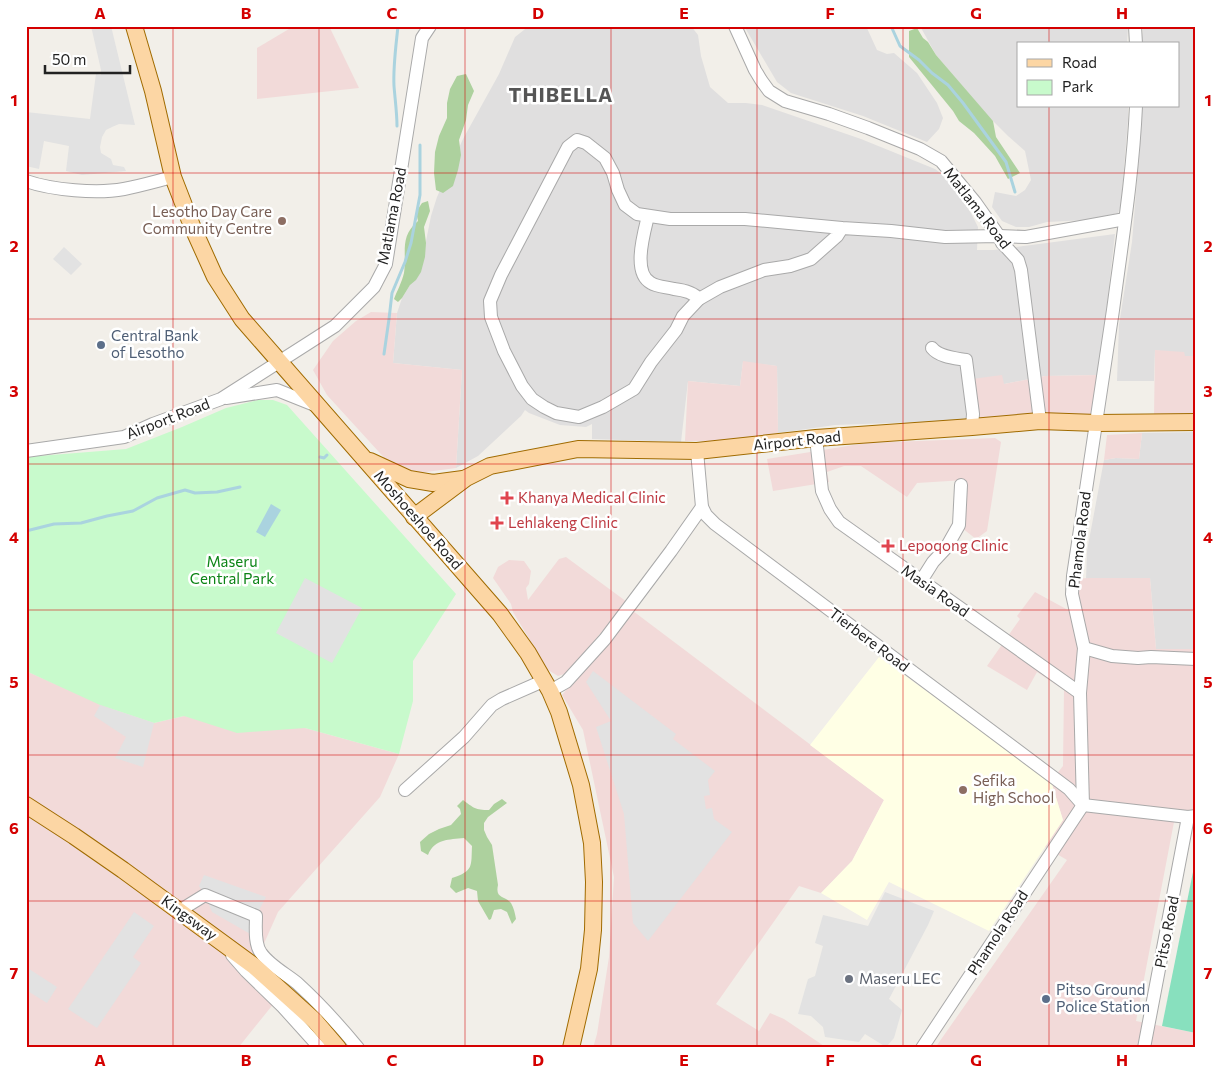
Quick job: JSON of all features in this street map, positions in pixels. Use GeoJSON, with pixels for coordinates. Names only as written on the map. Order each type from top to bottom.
{"type":"FeatureCollection","features":[{"type":"Feature","properties":{"kind":"main road","name":"Moshoeshoe Road"},"geometry":{"type":"LineString","coordinates":[[134,26],[153,91],[174,177],[192,226],[215,277],[242,319],[500,614],[528,653],[559,712],[581,785],[592,843],[594,882],[589,969],[571,1048]]}},
{"type":"Feature","properties":{"kind":"main road","name":"Airport Road"},"geometry":{"type":"LineString","coordinates":[[414,517],[466,478],[490,466],[578,449],[697,451],[816,438],[1040,421],[1096,423],[1196,422]]}},
{"type":"Feature","properties":{"kind":"main road"},"geometry":{"type":"LineString","coordinates":[[363,458],[409,479],[433,483],[466,478]]}},
{"type":"Feature","properties":{"kind":"main road","name":"Kingsway"},"geometry":{"type":"LineString","coordinates":[[26,805],[123,870],[254,966],[309,1015],[338,1048]]}},
{"type":"Feature","properties":{"kind":"street","name":"Matlama Road"},"geometry":{"type":"LineString","coordinates":[[221,399],[335,326],[374,287],[386,264],[422,38],[430,26]]}},
{"type":"Feature","properties":{"kind":"street","name":"Matlama Road"},"geometry":{"type":"LineString","coordinates":[[735,26],[758,75],[769,91],[785,100],[829,114],[920,149],[941,161],[975,202],[1002,243],[1018,260],[1022,270],[1040,421]]}},
{"type":"Feature","properties":{"kind":"street"},"geometry":{"type":"LineString","coordinates":[[1135,26],[1136,42]]}},
{"type":"Feature","properties":{"kind":"street","name":"Phamola Road"},"geometry":{"type":"LineString","coordinates":[[922,1048],[1083,805],[1080,693],[1084,648],[1072,594],[1073,576],[1126,219],[1136,108]]}},
{"type":"Feature","properties":{"kind":"street"},"geometry":{"type":"LineString","coordinates":[[842,228],[837,236],[811,258],[790,266],[764,270],[720,286],[699,299],[683,316],[676,330],[634,388],[603,407],[579,417],[556,413],[532,399],[522,386],[504,351],[492,317],[490,301],[502,275],[568,147],[577,140],[586,143],[605,158],[625,205],[637,214],[648,216],[670,219],[745,219],[945,237],[1026,236],[1126,219]]}},
{"type":"Feature","properties":{"kind":"street"},"geometry":{"type":"LineString","coordinates":[[26,181],[45,186],[85,191],[122,189],[174,177]]}},
{"type":"Feature","properties":{"kind":"street"},"geometry":{"type":"LineString","coordinates":[[648,216],[640,249],[642,274],[650,283],[683,290],[699,299]]}},
{"type":"Feature","properties":{"kind":"street"},"geometry":{"type":"LineString","coordinates":[[932,348],[934,351],[947,356],[966,360],[973,414],[972,427]]}},
{"type":"Feature","properties":{"kind":"street"},"geometry":{"type":"LineString","coordinates":[[221,399],[277,390],[319,407]]}},
{"type":"Feature","properties":{"kind":"street","name":"Airport Road"},"geometry":{"type":"LineString","coordinates":[[26,451],[124,437],[153,424],[221,399]]}},
{"type":"Feature","properties":{"kind":"street","name":"Masia Road"},"geometry":{"type":"LineString","coordinates":[[816,438],[822,492],[839,522],[1080,693]]}},
{"type":"Feature","properties":{"kind":"street"},"geometry":{"type":"LineString","coordinates":[[405,790],[464,737],[492,705],[502,698],[566,682],[605,639],[671,552],[702,507],[697,451]]}},
{"type":"Feature","properties":{"kind":"street"},"geometry":{"type":"LineString","coordinates":[[921,581],[933,562],[946,548],[959,525],[961,485]]}},
{"type":"Feature","properties":{"kind":"street","name":"Tierbere Road"},"geometry":{"type":"LineString","coordinates":[[702,507],[715,524],[1069,789],[1083,805]]}},
{"type":"Feature","properties":{"kind":"street"},"geometry":{"type":"LineString","coordinates":[[1084,648],[1112,656],[1196,659]]}},
{"type":"Feature","properties":{"kind":"street"},"geometry":{"type":"LineString","coordinates":[[1083,805],[1192,817]]}},
{"type":"Feature","properties":{"kind":"street","name":"Pitso Road"},"geometry":{"type":"LineString","coordinates":[[1144,1048],[1192,817]]}},
{"type":"Feature","properties":{"kind":"street"},"geometry":{"type":"LineString","coordinates":[[179,911],[205,895],[256,916],[256,936],[260,952],[268,961],[297,983],[322,1006],[358,1048]]}},
{"type":"Feature","properties":{"kind":"street"},"geometry":{"type":"LineString","coordinates":[[219,940],[320,1048]]}},
{"type":"Feature","properties":{"kind":"shaded area"},"geometry":{"type":"Polygon","coordinates":[[[91,26],[111,26],[135,125],[119,124],[106,130],[102,137],[101,153],[111,159],[113,165],[124,167],[126,171],[82,175],[66,171],[69,146],[44,141],[39,169],[26,166],[26,112],[90,119],[96,74],[101,75],[91,26]]]}},
{"type":"Feature","properties":{"kind":"shaded area"},"geometry":{"type":"Polygon","coordinates":[[[294,26],[329,26],[359,88],[257,99],[257,48],[294,26]]]}},
{"type":"Feature","properties":{"kind":"shaded area"},"geometry":{"type":"Polygon","coordinates":[[[529,26],[691,26],[698,35],[701,56],[710,87],[728,103],[762,105],[861,139],[935,169],[946,177],[971,213],[978,227],[977,250],[994,250],[1115,234],[1099,375],[1045,376],[1004,384],[976,420],[835,425],[778,433],[777,366],[743,362],[740,386],[688,381],[681,442],[592,439],[592,424],[586,427],[560,425],[525,410],[478,456],[456,468],[462,370],[393,363],[397,313],[402,298],[413,280],[426,241],[437,197],[463,139],[499,74],[515,37],[529,26]]]}},
{"type":"Feature","properties":{"kind":"shaded area"},"geometry":{"type":"Polygon","coordinates":[[[744,26],[866,26],[877,50],[887,54],[894,53],[917,73],[937,103],[943,118],[939,129],[927,142],[863,116],[791,93],[777,82],[744,26]]]}},
{"type":"Feature","properties":{"kind":"shaded area"},"geometry":{"type":"Polygon","coordinates":[[[920,26],[1128,26],[1127,42],[1017,42],[1017,108],[1128,108],[1121,205],[1118,213],[1088,220],[1047,222],[1029,227],[1016,227],[1002,221],[992,207],[995,192],[1016,196],[1025,190],[1031,180],[1025,151],[987,115],[936,55],[920,26]]]}},
{"type":"Feature","properties":{"kind":"shaded area"},"geometry":{"type":"Polygon","coordinates":[[[1143,26],[1196,26],[1196,356],[1184,356],[1155,350],[1154,381],[1117,381],[1119,325],[1132,242],[1142,108],[1180,108],[1180,42],[1142,42],[1143,26]]]}},
{"type":"Feature","properties":{"kind":"shaded area"},"geometry":{"type":"Polygon","coordinates":[[[64,247],[82,264],[71,275],[53,259],[64,247]]]}},
{"type":"Feature","properties":{"kind":"shaded area"},"geometry":{"type":"Polygon","coordinates":[[[371,312],[397,313],[393,363],[462,370],[456,468],[419,473],[389,463],[327,395],[313,370],[333,341],[356,321],[371,312]]]}},
{"type":"Feature","properties":{"kind":"shaded area"},"geometry":{"type":"Polygon","coordinates":[[[1155,350],[1184,352],[1185,356],[1196,356],[1196,414],[1154,416],[1155,350]]]}},
{"type":"Feature","properties":{"kind":"shaded area"},"geometry":{"type":"Polygon","coordinates":[[[743,361],[777,366],[778,433],[735,441],[685,441],[688,381],[740,386],[743,361]]]}},
{"type":"Feature","properties":{"kind":"shaded area"},"geometry":{"type":"Polygon","coordinates":[[[1002,375],[1004,384],[1045,376],[1099,375],[1093,414],[976,420],[972,379],[1002,375]]]}},
{"type":"Feature","properties":{"kind":"shaded area"},"geometry":{"type":"Polygon","coordinates":[[[1196,432],[1196,649],[1156,649],[1150,578],[1086,579],[1087,551],[1104,460],[1116,458],[1139,459],[1142,433],[1196,432]]]}},
{"type":"Feature","properties":{"kind":"shaded area"},"geometry":{"type":"Polygon","coordinates":[[[1142,433],[1139,459],[1116,458],[1104,460],[1107,435],[1142,433]]]}},
{"type":"Feature","properties":{"kind":"shaded area"},"geometry":{"type":"Polygon","coordinates":[[[995,438],[1001,442],[987,531],[976,539],[962,528],[965,480],[917,483],[907,497],[861,466],[844,466],[827,472],[829,482],[773,491],[767,459],[866,443],[995,438]]]}},
{"type":"Feature","properties":{"kind":"shaded area"},"geometry":{"type":"Polygon","coordinates":[[[566,557],[627,602],[567,673],[558,676],[548,670],[513,612],[511,604],[493,578],[498,567],[509,560],[524,561],[531,571],[529,584],[526,588],[528,600],[559,559],[566,557]]]}},
{"type":"Feature","properties":{"kind":"shaded area"},"geometry":{"type":"Polygon","coordinates":[[[305,578],[362,608],[332,663],[276,633],[305,578]]]}},
{"type":"Feature","properties":{"kind":"shaded area"},"geometry":{"type":"Polygon","coordinates":[[[1150,578],[1156,649],[1196,649],[1196,825],[1174,822],[1136,1021],[1196,1033],[1196,1048],[935,1048],[1067,860],[1045,847],[1063,820],[1051,781],[1063,766],[1064,690],[1037,672],[1027,690],[987,666],[1020,619],[1017,616],[1035,592],[1068,610],[1068,579],[1150,578]]]}},
{"type":"Feature","properties":{"kind":"shaded area"},"geometry":{"type":"Polygon","coordinates":[[[633,611],[884,800],[852,861],[821,893],[799,886],[716,1004],[759,1031],[770,1013],[784,1019],[827,1048],[593,1048],[597,1034],[609,957],[614,877],[583,730],[562,695],[633,611]]]}},
{"type":"Feature","properties":{"kind":"shaded area","name":"Sefika High School"},"geometry":{"type":"Polygon","coordinates":[[[879,657],[1051,781],[1063,820],[989,931],[889,882],[867,920],[821,893],[852,861],[884,800],[810,745],[879,657]]]}},
{"type":"Feature","properties":{"kind":"shaded area"},"geometry":{"type":"Polygon","coordinates":[[[26,671],[112,709],[154,723],[184,716],[305,728],[399,754],[380,797],[278,912],[254,966],[283,992],[238,1048],[26,1048],[26,671]]]}},
{"type":"Feature","properties":{"kind":"shaded area"},"geometry":{"type":"Polygon","coordinates":[[[593,671],[676,734],[673,739],[715,771],[708,780],[710,795],[704,796],[706,809],[712,808],[714,819],[732,832],[648,941],[633,923],[624,814],[596,727],[611,721],[586,682],[593,671]]]}},
{"type":"Feature","properties":{"kind":"shaded area"},"geometry":{"type":"Polygon","coordinates":[[[100,705],[154,723],[143,767],[115,758],[126,737],[94,716],[100,705]]]}},
{"type":"Feature","properties":{"kind":"shaded area"},"geometry":{"type":"Polygon","coordinates":[[[204,875],[266,897],[256,916],[252,935],[212,912],[199,886],[204,875]]]}},
{"type":"Feature","properties":{"kind":"shaded area"},"geometry":{"type":"Polygon","coordinates":[[[885,892],[934,911],[889,999],[902,1010],[894,1038],[886,1047],[865,1034],[859,1042],[825,1037],[823,1027],[811,1016],[798,1014],[808,979],[815,976],[823,946],[815,943],[823,915],[868,926],[885,892]]]}},
{"type":"Feature","properties":{"kind":"shaded area"},"geometry":{"type":"Polygon","coordinates":[[[134,912],[154,926],[133,957],[141,963],[97,1028],[68,1009],[134,912]]]}},
{"type":"Feature","properties":{"kind":"shaded area"},"geometry":{"type":"Polygon","coordinates":[[[26,967],[57,987],[47,1003],[26,990],[26,967]]]}},
{"type":"Feature","properties":{"kind":"green space"},"geometry":{"type":"Polygon","coordinates":[[[917,28],[936,55],[993,121],[996,137],[1020,173],[1008,179],[995,156],[974,133],[959,121],[909,57],[909,31],[917,28]]]}},
{"type":"Feature","properties":{"kind":"green space"},"geometry":{"type":"Polygon","coordinates":[[[466,74],[474,91],[468,105],[466,120],[459,140],[461,155],[458,170],[453,186],[443,193],[436,190],[434,173],[435,152],[439,136],[447,118],[447,103],[450,89],[457,76],[466,74]]]}},
{"type":"Feature","properties":{"kind":"green space"},"geometry":{"type":"Polygon","coordinates":[[[428,201],[430,211],[424,227],[426,243],[421,272],[398,302],[394,299],[404,273],[406,239],[412,227],[418,221],[416,212],[422,203],[428,201]]]}},
{"type":"Feature","properties":{"kind":"green space","name":"Maseru Central Park"},"geometry":{"type":"Polygon","coordinates":[[[258,400],[273,400],[287,405],[456,594],[413,661],[413,701],[399,754],[305,728],[237,733],[184,716],[154,723],[100,705],[26,671],[26,457],[126,449],[226,408],[258,400]]]}},
{"type":"Feature","properties":{"kind":"green space"},"geometry":{"type":"Polygon","coordinates":[[[502,799],[507,803],[488,817],[484,823],[484,830],[492,845],[498,893],[511,903],[514,911],[516,919],[512,924],[507,912],[501,909],[494,910],[489,920],[478,901],[477,891],[468,888],[456,893],[450,887],[452,878],[464,873],[470,867],[472,846],[464,838],[443,841],[434,845],[428,855],[421,851],[420,842],[429,834],[451,825],[461,814],[457,806],[463,800],[475,808],[489,810],[502,799]]]}},
{"type":"Feature","properties":{"kind":"green space"},"geometry":{"type":"Polygon","coordinates":[[[1196,857],[1196,1033],[1162,1026],[1196,857]]]}},
{"type":"Feature","properties":{"kind":"water"},"geometry":{"type":"Polygon","coordinates":[[[271,504],[281,510],[265,537],[256,532],[271,504]]]}},
{"type":"Feature","properties":{"kind":"waterway"},"geometry":{"type":"LineString","coordinates":[[397,126],[394,78],[398,26]]}},
{"type":"Feature","properties":{"kind":"waterway"},"geometry":{"type":"LineString","coordinates":[[891,26],[900,46],[948,85],[963,103],[1006,162],[1015,192]]}},
{"type":"Feature","properties":{"kind":"waterway"},"geometry":{"type":"LineString","coordinates":[[384,354],[392,293],[411,243],[420,195],[420,145]]}},
{"type":"Feature","properties":{"kind":"waterway"},"geometry":{"type":"LineString","coordinates":[[320,457],[324,458],[327,455]]}},
{"type":"Feature","properties":{"kind":"waterway"},"geometry":{"type":"LineString","coordinates":[[26,531],[54,524],[81,523],[133,511],[157,498],[185,490],[195,493],[217,492],[240,487]]}},
{"type":"Feature","properties":{"kind":"place","name":"Lesotho Day Care Community Centre"},"geometry":{"type":"Point","coordinates":[282,221]}},
{"type":"Feature","properties":{"kind":"place","name":"Central Bank of Lesotho"},"geometry":{"type":"Point","coordinates":[101,345]}},
{"type":"Feature","properties":{"kind":"place","name":"Khanya Medical Clinic"},"geometry":{"type":"Point","coordinates":[507,498]}},
{"type":"Feature","properties":{"kind":"place","name":"Lehlakeng Clinic"},"geometry":{"type":"Point","coordinates":[497,523]}},
{"type":"Feature","properties":{"kind":"place","name":"Lepoqong Clinic"},"geometry":{"type":"Point","coordinates":[888,546]}},
{"type":"Feature","properties":{"kind":"place","name":"Sefika High School"},"geometry":{"type":"Point","coordinates":[963,790]}},
{"type":"Feature","properties":{"kind":"place","name":"Maseru LEC"},"geometry":{"type":"Point","coordinates":[849,979]}},
{"type":"Feature","properties":{"kind":"place","name":"Pitso Ground Police Station"},"geometry":{"type":"Point","coordinates":[1046,999]}},
{"type":"Feature","properties":{"kind":"district","name":"THIBELLA"},"geometry":{"type":"Point","coordinates":[561,95]}}]}
